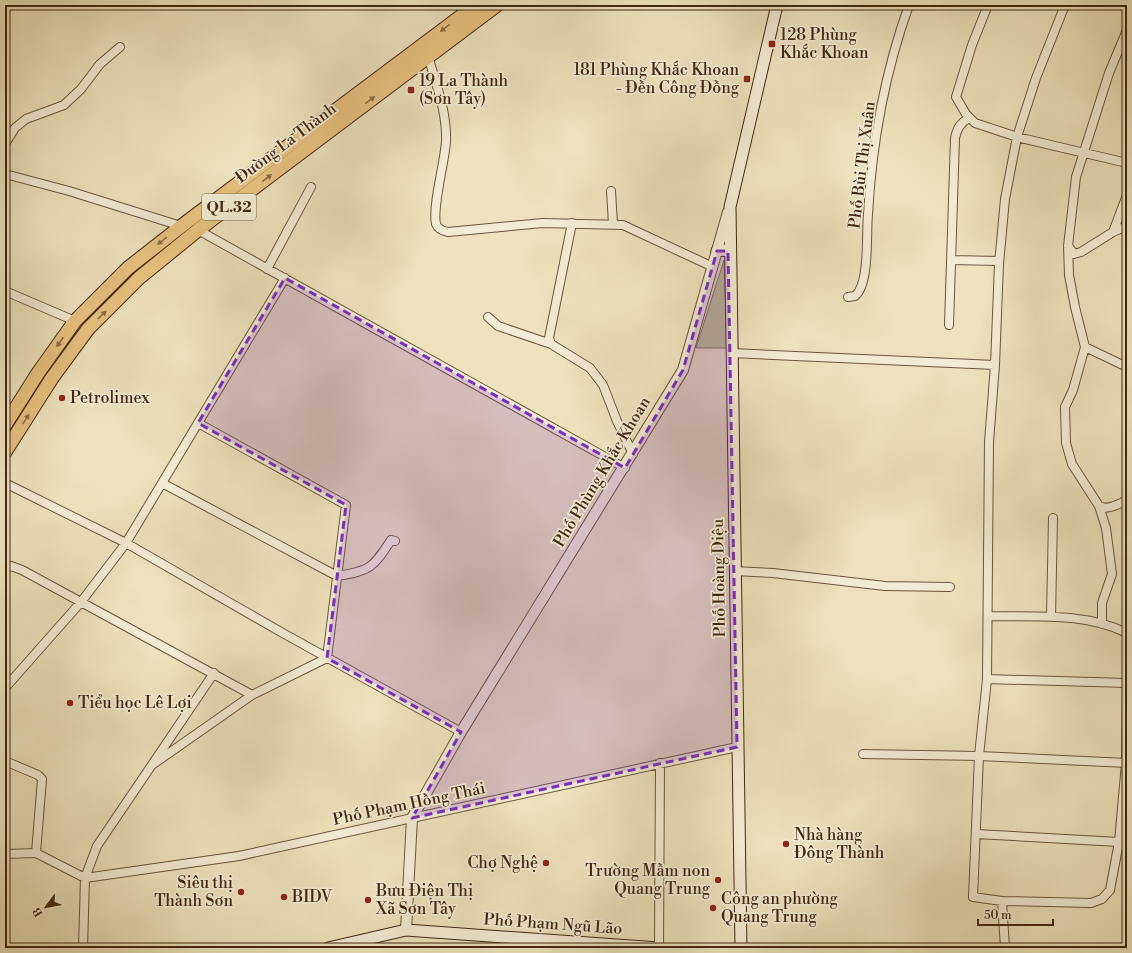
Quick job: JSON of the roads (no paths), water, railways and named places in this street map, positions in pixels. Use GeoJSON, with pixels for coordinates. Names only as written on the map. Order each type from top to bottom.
{"type":"FeatureCollection","features":[{"type":"Feature","properties":{"kind":"highway","name":"Đường La Thành"},"geometry":{"type":"LineString","coordinates":[[5,425],[38,373],[75,321],[128,268],[181,226],[476,5]]}},
{"type":"Feature","properties":{"kind":"highway","name":"Đường La Thành"},"geometry":{"type":"LineString","coordinates":[[5,452],[52,378],[88,329],[139,278],[198,230],[497,5]]}},
{"type":"Feature","properties":{"kind":"main road","name":"Phố Phùng Khắc Khoan"},"geometry":{"type":"LineString","coordinates":[[730,207],[777,5]]}},
{"type":"Feature","properties":{"kind":"main road","name":"Phố Hoàng Diệu"},"geometry":{"type":"LineString","coordinates":[[730,207],[740,948]]}},
{"type":"Feature","properties":{"kind":"main road"},"geometry":{"type":"LineString","coordinates":[[717,251],[723,250],[730,252]]}},
{"type":"Feature","properties":{"kind":"main road","name":"Phố Phạm Ngũ Lão"},"geometry":{"type":"LineString","coordinates":[[328,948],[406,930],[659,948]]}},
{"type":"Feature","properties":{"kind":"street","name":"Phố Bùi Thị Xuân"},"geometry":{"type":"LineString","coordinates":[[848,297],[855,296],[861,289],[867,262],[868,214],[876,132],[892,59],[909,5]]}},
{"type":"Feature","properties":{"kind":"street"},"geometry":{"type":"LineString","coordinates":[[988,5],[972,45],[956,97],[958,103],[969,118],[975,123],[1017,137],[1127,163]]}},
{"type":"Feature","properties":{"kind":"street"},"geometry":{"type":"LineString","coordinates":[[987,679],[1127,683],[1126,763],[1119,842],[1110,890],[1102,899],[1091,903],[1002,900],[973,897],[979,756],[987,679],[989,442],[995,365],[999,261],[1005,199],[1017,137],[1036,78],[1065,5]]}},
{"type":"Feature","properties":{"kind":"street"},"geometry":{"type":"LineString","coordinates":[[1102,624],[1102,603],[1112,574],[1111,555],[1106,528],[1099,506],[1072,464],[1066,443],[1065,408],[1073,390],[1085,347],[1069,275],[1068,246],[1076,177],[1109,73],[1127,30]]}},
{"type":"Feature","properties":{"kind":"street"},"geometry":{"type":"LineString","coordinates":[[5,144],[15,128],[26,119],[64,105],[81,89],[100,64],[120,47]]}},
{"type":"Feature","properties":{"kind":"street"},"geometry":{"type":"LineString","coordinates":[[428,56],[442,102],[446,140],[436,211],[436,224],[441,230],[448,232],[543,223],[623,225],[713,267]]}},
{"type":"Feature","properties":{"kind":"street"},"geometry":{"type":"LineString","coordinates":[[949,325],[954,138],[960,126],[969,118]]}},
{"type":"Feature","properties":{"kind":"street"},"geometry":{"type":"LineString","coordinates":[[5,174],[69,191],[181,226]]}},
{"type":"Feature","properties":{"kind":"street"},"geometry":{"type":"LineString","coordinates":[[267,269],[311,187]]}},
{"type":"Feature","properties":{"kind":"street"},"geometry":{"type":"LineString","coordinates":[[611,191],[613,224]]}},
{"type":"Feature","properties":{"kind":"street"},"geometry":{"type":"LineString","coordinates":[[1113,232],[1127,195]]}},
{"type":"Feature","properties":{"kind":"street","name":"Phố Phùng Khắc Khoan"},"geometry":{"type":"LineString","coordinates":[[406,930],[412,818],[461,732],[625,468],[683,370],[730,207]]}},
{"type":"Feature","properties":{"kind":"street"},"geometry":{"type":"LineString","coordinates":[[550,344],[549,338],[572,223]]}},
{"type":"Feature","properties":{"kind":"street"},"geometry":{"type":"LineString","coordinates":[[1068,246],[1074,254],[1081,252],[1113,232],[1127,226]]}},
{"type":"Feature","properties":{"kind":"street"},"geometry":{"type":"LineString","coordinates":[[198,230],[625,468]]}},
{"type":"Feature","properties":{"kind":"street"},"geometry":{"type":"LineString","coordinates":[[951,260],[999,261]]}},
{"type":"Feature","properties":{"kind":"street"},"geometry":{"type":"LineString","coordinates":[[5,688],[81,602],[126,543],[285,278]]}},
{"type":"Feature","properties":{"kind":"street"},"geometry":{"type":"LineString","coordinates":[[5,291],[75,321]]}},
{"type":"Feature","properties":{"kind":"street"},"geometry":{"type":"LineString","coordinates":[[488,317],[498,326],[550,344],[590,368],[603,385],[632,454]]}},
{"type":"Feature","properties":{"kind":"street"},"geometry":{"type":"LineString","coordinates":[[1085,347],[1127,367]]}},
{"type":"Feature","properties":{"kind":"street"},"geometry":{"type":"LineString","coordinates":[[731,353],[995,365]]}},
{"type":"Feature","properties":{"kind":"street"},"geometry":{"type":"LineString","coordinates":[[198,423],[346,505],[327,658]]}},
{"type":"Feature","properties":{"kind":"street"},"geometry":{"type":"LineString","coordinates":[[5,483],[126,543],[327,658],[461,732]]}},
{"type":"Feature","properties":{"kind":"street"},"geometry":{"type":"LineString","coordinates":[[162,483],[337,576],[362,572],[373,565],[391,540],[395,541]]}},
{"type":"Feature","properties":{"kind":"street"},"geometry":{"type":"LineString","coordinates":[[1099,506],[1103,508],[1109,507],[1127,500]]}},
{"type":"Feature","properties":{"kind":"street"},"geometry":{"type":"LineString","coordinates":[[1051,618],[1053,518]]}},
{"type":"Feature","properties":{"kind":"street"},"geometry":{"type":"LineString","coordinates":[[5,569],[11,566],[22,570],[252,695]]}},
{"type":"Feature","properties":{"kind":"street"},"geometry":{"type":"LineString","coordinates":[[734,572],[774,573],[885,586],[950,587]]}},
{"type":"Feature","properties":{"kind":"street"},"geometry":{"type":"LineString","coordinates":[[988,616],[1090,621],[1127,633]]}},
{"type":"Feature","properties":{"kind":"street"},"geometry":{"type":"LineString","coordinates":[[152,765],[252,695],[327,658]]}},
{"type":"Feature","properties":{"kind":"street"},"geometry":{"type":"LineString","coordinates":[[83,948],[86,878],[97,846],[214,673]]}},
{"type":"Feature","properties":{"kind":"street","name":"Phố Phạm Hồng Thái"},"geometry":{"type":"LineString","coordinates":[[86,878],[239,856],[737,747]]}},
{"type":"Feature","properties":{"kind":"street"},"geometry":{"type":"LineString","coordinates":[[862,754],[979,756],[1126,763]]}},
{"type":"Feature","properties":{"kind":"street"},"geometry":{"type":"LineString","coordinates":[[5,761],[38,775],[42,779],[36,854]]}},
{"type":"Feature","properties":{"kind":"street"},"geometry":{"type":"LineString","coordinates":[[659,948],[660,763]]}},
{"type":"Feature","properties":{"kind":"street"},"geometry":{"type":"LineString","coordinates":[[976,834],[1119,842]]}},
{"type":"Feature","properties":{"kind":"street"},"geometry":{"type":"LineString","coordinates":[[5,854],[36,854],[86,878]]}},
{"type":"Feature","properties":{"kind":"street"},"geometry":{"type":"LineString","coordinates":[[1002,900],[1005,948]]}},
{"type":"Feature","properties":{"kind":"place","name":"128 Phùng Khắc Khoan"},"geometry":{"type":"Point","coordinates":[772,44]}},
{"type":"Feature","properties":{"kind":"place","name":"181 Phùng Khắc Khoan - Đền Công Đồng"},"geometry":{"type":"Point","coordinates":[747,79]}},
{"type":"Feature","properties":{"kind":"place","name":"19 La Thành (Sơn Tây)"},"geometry":{"type":"Point","coordinates":[411,90]}},
{"type":"Feature","properties":{"kind":"place","name":"Petrolimex"},"geometry":{"type":"Point","coordinates":[62,398]}},
{"type":"Feature","properties":{"kind":"place","name":"Tiểu học Lê Lợi"},"geometry":{"type":"Point","coordinates":[70,703]}},
{"type":"Feature","properties":{"kind":"place","name":"Nhà hàng Đông Thành"},"geometry":{"type":"Point","coordinates":[786,844]}},
{"type":"Feature","properties":{"kind":"place","name":"Chợ Nghệ"},"geometry":{"type":"Point","coordinates":[546,863]}},
{"type":"Feature","properties":{"kind":"place","name":"Trường Mầm non Quang Trung"},"geometry":{"type":"Point","coordinates":[718,880]}},
{"type":"Feature","properties":{"kind":"place","name":"Siêu thị Thành Sơn"},"geometry":{"type":"Point","coordinates":[241,892]}},
{"type":"Feature","properties":{"kind":"place","name":"BIDV"},"geometry":{"type":"Point","coordinates":[284,897]}},
{"type":"Feature","properties":{"kind":"place","name":"Bưu Điện Thị Xã Sơn Tây"},"geometry":{"type":"Point","coordinates":[368,900]}},
{"type":"Feature","properties":{"kind":"place","name":"Công an phường Quang Trung"},"geometry":{"type":"Point","coordinates":[713,908]}}]}
